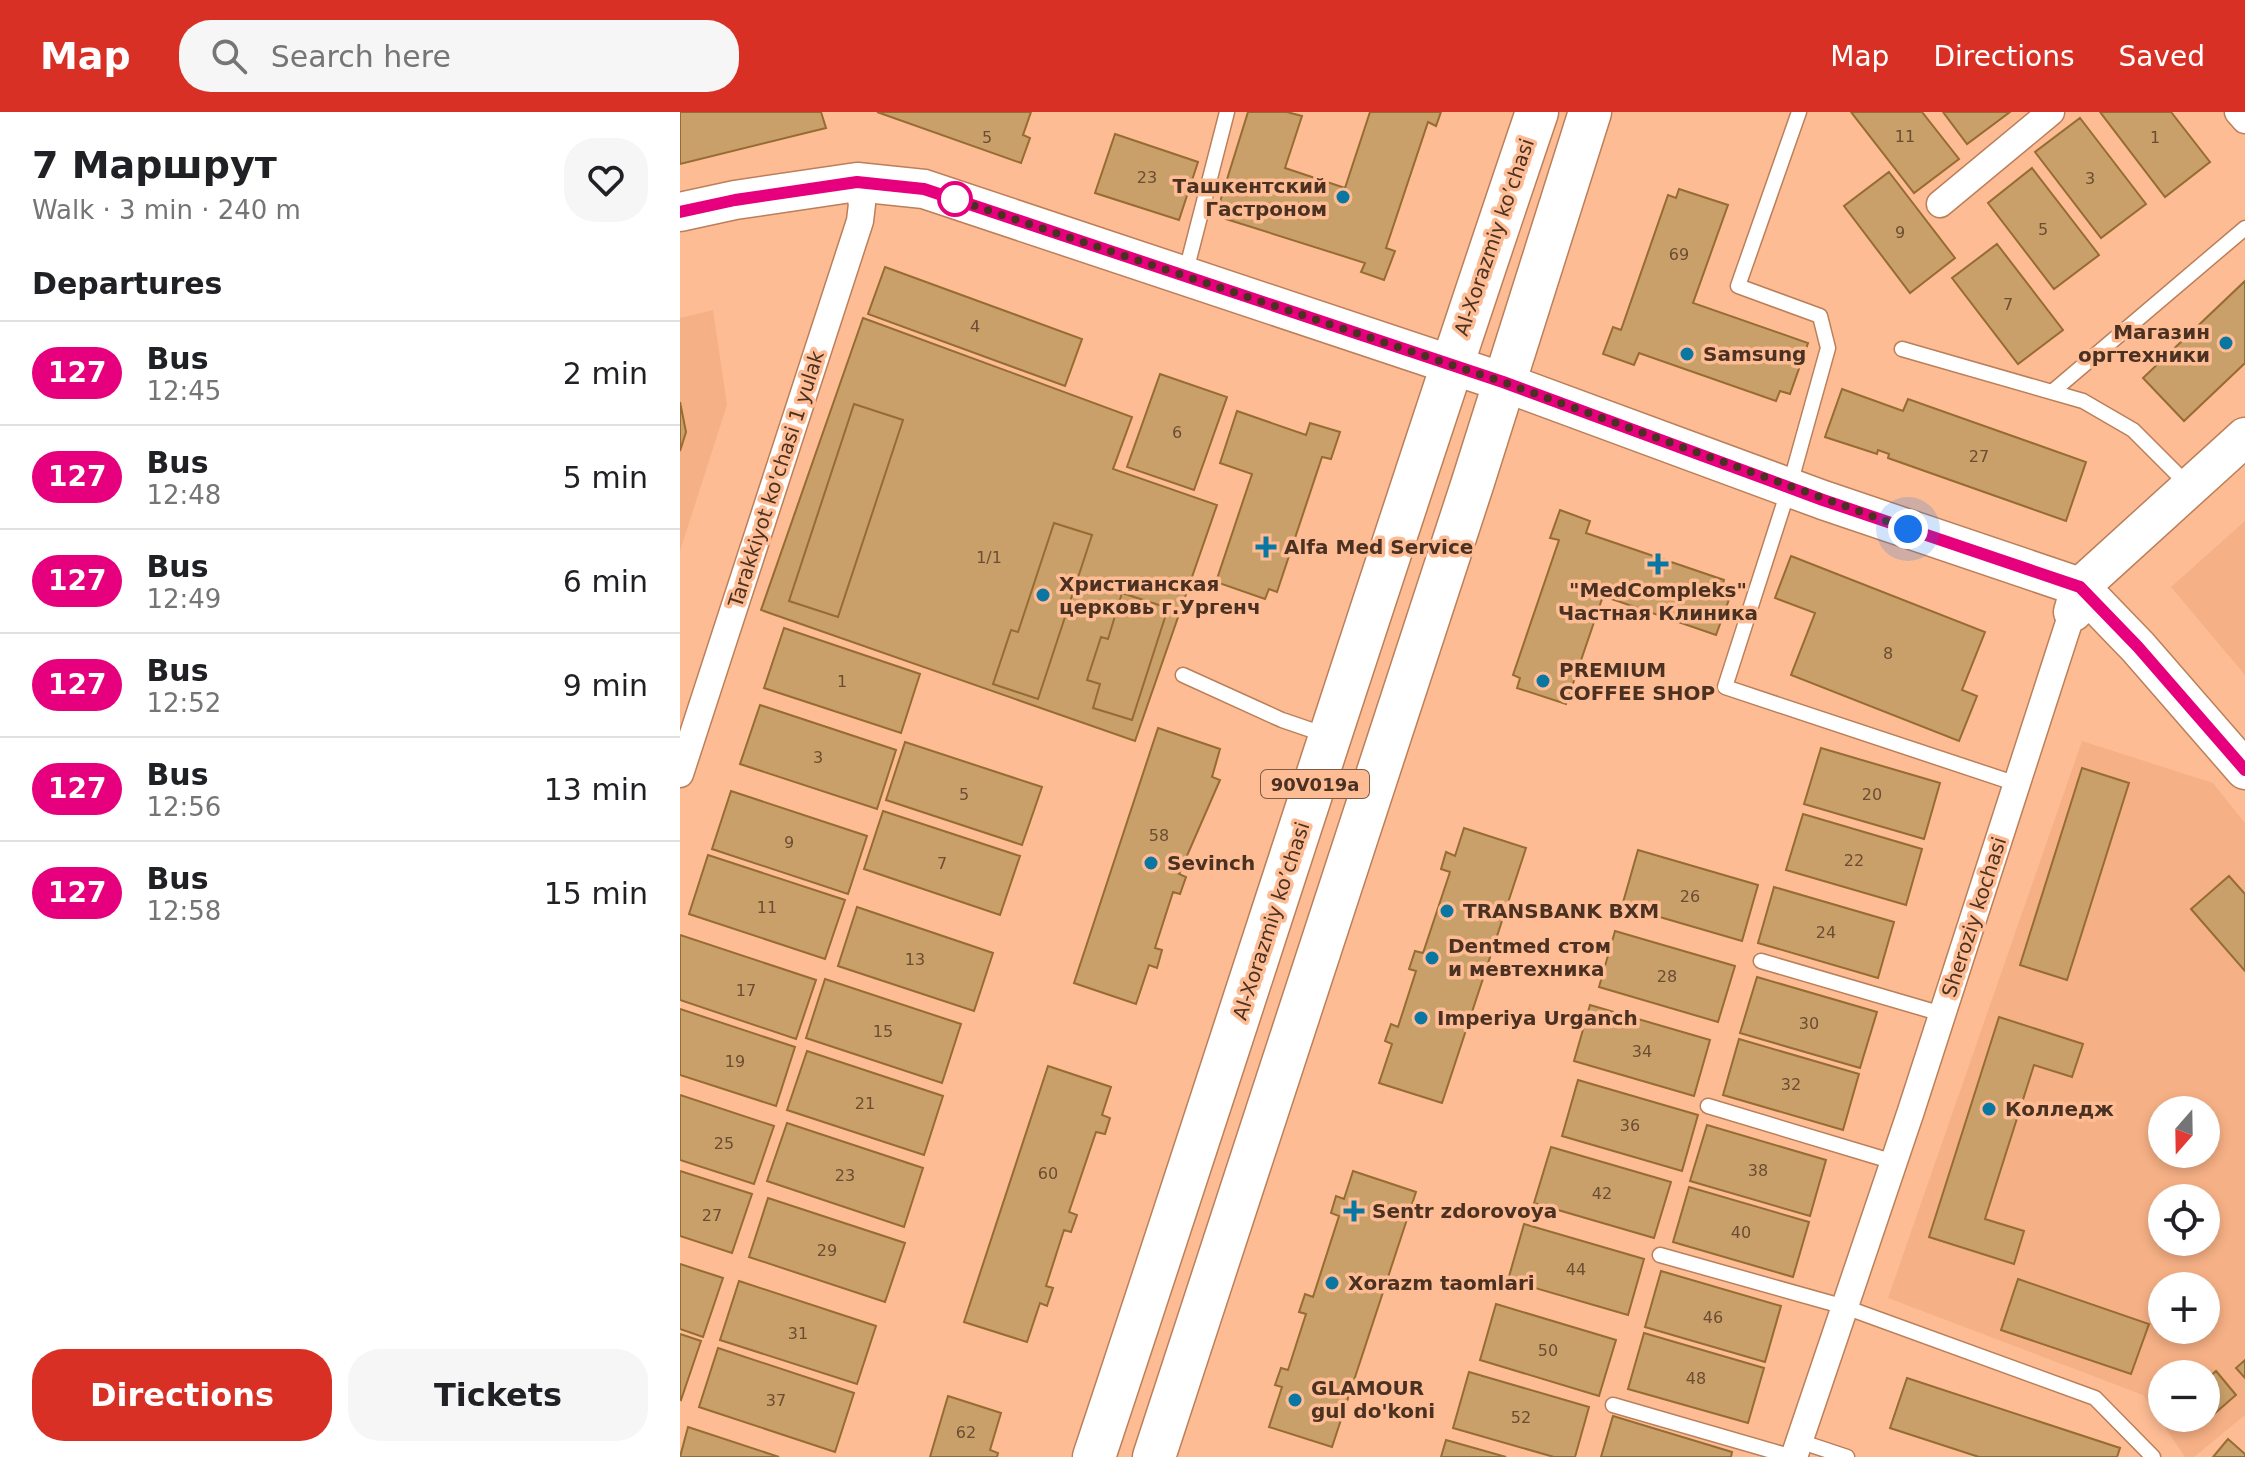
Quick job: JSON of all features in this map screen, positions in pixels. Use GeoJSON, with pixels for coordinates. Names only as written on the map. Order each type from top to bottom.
{"type":"FeatureCollection","features":[{"type":"Feature","properties":{"kind":"main road","name":"Al-Xorazmiy ko’chasi"},"geometry":{"type":"LineString","coordinates":[[1094,1457],[1450,364],[1537,112]]}},
{"type":"Feature","properties":{"kind":"main road","name":"90V019a"},"geometry":{"type":"LineString","coordinates":[[1154,1457],[1468,497],[1590,112]]}},
{"type":"Feature","properties":{"kind":"street"},"geometry":{"type":"LineString","coordinates":[[1940,204],[2051,112]]}},
{"type":"Feature","properties":{"kind":"street"},"geometry":{"type":"LineString","coordinates":[[2238,112],[2245,120]]}},
{"type":"Feature","properties":{"kind":"street"},"geometry":{"type":"LineString","coordinates":[[680,212],[735,200],[857,182],[924,189],[1503,382],[1789,488],[2076,600],[2138,647],[2245,770]]}},
{"type":"Feature","properties":{"kind":"street","name":"Tarakkiyot ko'chasi 1 yulak"},"geometry":{"type":"LineString","coordinates":[[680,774],[860,221],[862,204],[857,182]]}},
{"type":"Feature","properties":{"kind":"street","name":"Sheroziy kochasi"},"geometry":{"type":"LineString","coordinates":[[1795,1452],[1894,1162],[2076,600],[2245,437]]}},
{"type":"Feature","properties":{"kind":"lane"},"geometry":{"type":"LineString","coordinates":[[1185,276],[1227,112]]}},
{"type":"Feature","properties":{"kind":"lane"},"geometry":{"type":"LineString","coordinates":[[1799,112],[1738,286],[1820,316],[1828,348],[1789,488],[1725,687],[2017,784]]}},
{"type":"Feature","properties":{"kind":"lane"},"geometry":{"type":"LineString","coordinates":[[2052,392],[2245,228]]}},
{"type":"Feature","properties":{"kind":"lane"},"geometry":{"type":"LineString","coordinates":[[1902,349],[2083,401],[2133,430],[2190,487]]}},
{"type":"Feature","properties":{"kind":"lane"},"geometry":{"type":"LineString","coordinates":[[1183,675],[1282,720],[1330,737]]}},
{"type":"Feature","properties":{"kind":"lane"},"geometry":{"type":"LineString","coordinates":[[1761,961],[1942,1014]]}},
{"type":"Feature","properties":{"kind":"lane"},"geometry":{"type":"LineString","coordinates":[[1708,1106],[1894,1162]]}},
{"type":"Feature","properties":{"kind":"lane"},"geometry":{"type":"LineString","coordinates":[[1660,1255],[1845,1307],[2095,1398],[2153,1457]]}},
{"type":"Feature","properties":{"kind":"lane"},"geometry":{"type":"LineString","coordinates":[[1613,1405],[1795,1452],[1847,1457]]}},
{"type":"Feature","properties":{"kind":"shaded area"},"geometry":{"type":"Polygon","coordinates":[[[713,310],[727,405],[680,551],[680,318],[713,310]]]}},
{"type":"Feature","properties":{"kind":"shaded area"},"geometry":{"type":"Polygon","coordinates":[[[2245,521],[2245,675],[2171,587],[2245,521]]]}},
{"type":"Feature","properties":{"kind":"shaded area"},"geometry":{"type":"Polygon","coordinates":[[[2082,741],[2213,783],[2245,823],[2245,1415],[2194,1457],[2185,1457],[2168,1432],[2220,1432],[2220,1360],[2148,1360],[2148,1402],[2143,1395],[1888,1298],[2082,741]]]}},
{"type":"Feature","properties":{"kind":"building"},"geometry":{"type":"Polygon","coordinates":[[[680,112],[821,112],[826,128],[680,164],[680,112]]]}},
{"type":"Feature","properties":{"kind":"building"},"geometry":{"type":"Polygon","coordinates":[[[877,112],[1031,112],[1023,135],[1030,138],[1021,163],[877,112]]]}},
{"type":"Feature","properties":{"kind":"building"},"geometry":{"type":"Polygon","coordinates":[[[1248,112],[1287,112],[1302,116],[1285,168],[1345,188],[1370,112],[1441,112],[1436,126],[1428,122],[1386,248],[1395,251],[1384,280],[1361,272],[1365,263],[1226,219],[1229,208],[1219,205],[1248,112]]]}},
{"type":"Feature","properties":{"kind":"building"},"geometry":{"type":"Polygon","coordinates":[[[1851,112],[1922,112],[1959,159],[1914,193],[1851,112]]]}},
{"type":"Feature","properties":{"kind":"building"},"geometry":{"type":"Polygon","coordinates":[[[1943,112],[2010,112],[1967,144],[1943,112]]]}},
{"type":"Feature","properties":{"kind":"building"},"geometry":{"type":"Polygon","coordinates":[[[2100,112],[2171,112],[2210,162],[2165,197],[2100,112]]]}},
{"type":"Feature","properties":{"kind":"building"},"geometry":{"type":"Polygon","coordinates":[[[2080,118],[2146,204],[2101,238],[2035,152],[2080,118]]]}},
{"type":"Feature","properties":{"kind":"building"},"geometry":{"type":"Polygon","coordinates":[[[1115,134],[1198,162],[1179,220],[1095,193],[1115,134]]]}},
{"type":"Feature","properties":{"kind":"building"},"geometry":{"type":"Polygon","coordinates":[[[2032,168],[2099,255],[2054,289],[1988,203],[2032,168]]]}},
{"type":"Feature","properties":{"kind":"building"},"geometry":{"type":"Polygon","coordinates":[[[1889,172],[1955,258],[1910,293],[1844,206],[1889,172]]]}},
{"type":"Feature","properties":{"kind":"building"},"geometry":{"type":"Polygon","coordinates":[[[1679,189],[1728,205],[1693,303],[1808,343],[1790,394],[1780,391],[1776,401],[1639,353],[1634,365],[1603,354],[1613,327],[1621,330],[1668,195],[1676,198],[1679,189]]]}},
{"type":"Feature","properties":{"kind":"building"},"geometry":{"type":"Polygon","coordinates":[[[1997,244],[2063,330],[2018,364],[1952,278],[1997,244]]]}},
{"type":"Feature","properties":{"kind":"building"},"geometry":{"type":"Polygon","coordinates":[[[885,267],[1082,339],[1065,386],[868,314],[885,267]]]}},
{"type":"Feature","properties":{"kind":"building"},"geometry":{"type":"Polygon","coordinates":[[[2245,281],[2245,363],[2184,421],[2143,378],[2245,281]]]}},
{"type":"Feature","properties":{"kind":"building"},"geometry":{"type":"Polygon","coordinates":[[[863,318],[1132,417],[1113,469],[1217,505],[1135,741],[761,610],[863,318]]]}},
{"type":"Feature","properties":{"kind":"building"},"geometry":{"type":"Polygon","coordinates":[[[1160,374],[1227,397],[1194,490],[1127,467],[1160,374]]]}},
{"type":"Feature","properties":{"kind":"building"},"geometry":{"type":"Polygon","coordinates":[[[1842,389],[1903,411],[1908,399],[2086,462],[2066,521],[1888,458],[1889,454],[1878,450],[1877,454],[1825,437],[1842,389]]]}},
{"type":"Feature","properties":{"kind":"building"},"geometry":{"type":"Polygon","coordinates":[[[680,402],[686,432],[680,451],[680,402]]]}},
{"type":"Feature","properties":{"kind":"building"},"geometry":{"type":"Polygon","coordinates":[[[854,404],[903,420],[838,617],[789,601],[854,404]]]}},
{"type":"Feature","properties":{"kind":"building"},"geometry":{"type":"Polygon","coordinates":[[[1237,411],[1306,435],[1310,423],[1340,432],[1331,459],[1322,457],[1277,592],[1269,589],[1265,599],[1216,582],[1252,474],[1220,463],[1237,411]]]}},
{"type":"Feature","properties":{"kind":"building"},"geometry":{"type":"Polygon","coordinates":[[[1560,510],[1590,521],[1586,533],[1724,580],[1721,590],[1731,594],[1716,635],[1603,596],[1566,704],[1517,688],[1520,678],[1513,675],[1559,540],[1550,538],[1560,510]]]}},
{"type":"Feature","properties":{"kind":"building"},"geometry":{"type":"Polygon","coordinates":[[[1054,523],[1092,535],[1038,699],[993,684],[1011,630],[1018,632],[1054,523]]]}},
{"type":"Feature","properties":{"kind":"building"},"geometry":{"type":"Polygon","coordinates":[[[1791,556],[1985,632],[1962,690],[1977,696],[1959,741],[1791,675],[1815,613],[1775,598],[1791,556]]]}},
{"type":"Feature","properties":{"kind":"building"},"geometry":{"type":"Polygon","coordinates":[[[1122,593],[1168,608],[1132,720],[1093,708],[1100,684],[1087,680],[1101,637],[1108,639],[1122,593]]]}},
{"type":"Feature","properties":{"kind":"building"},"geometry":{"type":"Polygon","coordinates":[[[784,628],[920,674],[901,733],[764,688],[784,628]]]}},
{"type":"Feature","properties":{"kind":"building"},"geometry":{"type":"Polygon","coordinates":[[[760,705],[896,750],[877,809],[740,764],[760,705]]]}},
{"type":"Feature","properties":{"kind":"building"},"geometry":{"type":"Polygon","coordinates":[[[1158,728],[1220,749],[1212,777],[1220,780],[1179,874],[1186,877],[1180,894],[1173,892],[1155,948],[1162,950],[1157,968],[1149,965],[1136,1004],[1074,983],[1158,728]]]}},
{"type":"Feature","properties":{"kind":"building"},"geometry":{"type":"Polygon","coordinates":[[[905,742],[1042,787],[1022,845],[886,800],[905,742]]]}},
{"type":"Feature","properties":{"kind":"building"},"geometry":{"type":"Polygon","coordinates":[[[1821,748],[1940,783],[1924,839],[1804,804],[1821,748]]]}},
{"type":"Feature","properties":{"kind":"building"},"geometry":{"type":"Polygon","coordinates":[[[2082,768],[2129,783],[2067,980],[2020,965],[2082,768]]]}},
{"type":"Feature","properties":{"kind":"building"},"geometry":{"type":"Polygon","coordinates":[[[731,791],[867,836],[848,894],[712,849],[731,791]]]}},
{"type":"Feature","properties":{"kind":"building"},"geometry":{"type":"Polygon","coordinates":[[[883,811],[1020,856],[1000,915],[864,869],[883,811]]]}},
{"type":"Feature","properties":{"kind":"building"},"geometry":{"type":"Polygon","coordinates":[[[1803,814],[1922,849],[1906,905],[1786,870],[1803,814]]]}},
{"type":"Feature","properties":{"kind":"building"},"geometry":{"type":"Polygon","coordinates":[[[1464,828],[1526,848],[1442,1103],[1379,1083],[1392,1044],[1385,1041],[1391,1024],[1398,1027],[1416,971],[1409,969],[1415,951],[1423,953],[1450,872],[1441,869],[1446,852],[1455,856],[1464,828]]]}},
{"type":"Feature","properties":{"kind":"building"},"geometry":{"type":"Polygon","coordinates":[[[1638,850],[1758,885],[1742,941],[1622,906],[1638,850]]]}},
{"type":"Feature","properties":{"kind":"building"},"geometry":{"type":"Polygon","coordinates":[[[708,855],[845,900],[825,959],[689,914],[708,855]]]}},
{"type":"Feature","properties":{"kind":"building"},"geometry":{"type":"Polygon","coordinates":[[[2229,876],[2245,894],[2245,971],[2191,909],[2229,876]]]}},
{"type":"Feature","properties":{"kind":"building"},"geometry":{"type":"Polygon","coordinates":[[[1774,887],[1894,922],[1878,978],[1758,943],[1774,887]]]}},
{"type":"Feature","properties":{"kind":"building"},"geometry":{"type":"Polygon","coordinates":[[[857,907],[993,953],[974,1011],[838,966],[857,907]]]}},
{"type":"Feature","properties":{"kind":"building"},"geometry":{"type":"Polygon","coordinates":[[[1615,931],[1735,966],[1718,1022],[1599,987],[1615,931]]]}},
{"type":"Feature","properties":{"kind":"building"},"geometry":{"type":"Polygon","coordinates":[[[680,935],[816,980],[796,1039],[680,1000],[680,935]]]}},
{"type":"Feature","properties":{"kind":"building"},"geometry":{"type":"Polygon","coordinates":[[[1757,977],[1877,1012],[1860,1068],[1740,1033],[1757,977]]]}},
{"type":"Feature","properties":{"kind":"building"},"geometry":{"type":"Polygon","coordinates":[[[825,979],[961,1024],[942,1083],[806,1038],[825,979]]]}},
{"type":"Feature","properties":{"kind":"building"},"geometry":{"type":"Polygon","coordinates":[[[1590,1005],[1710,1040],[1694,1096],[1574,1061],[1590,1005]]]}},
{"type":"Feature","properties":{"kind":"building"},"geometry":{"type":"Polygon","coordinates":[[[680,1009],[795,1047],[776,1106],[680,1075],[680,1009]]]}},
{"type":"Feature","properties":{"kind":"building"},"geometry":{"type":"Polygon","coordinates":[[[1999,1017],[2083,1044],[2072,1077],[2034,1065],[1985,1219],[2024,1231],[2014,1264],[1929,1237],[1999,1017]]]}},
{"type":"Feature","properties":{"kind":"building"},"geometry":{"type":"Polygon","coordinates":[[[1739,1039],[1859,1074],[1843,1130],[1723,1095],[1739,1039]]]}},
{"type":"Feature","properties":{"kind":"building"},"geometry":{"type":"Polygon","coordinates":[[[807,1051],[943,1096],[924,1155],[787,1110],[807,1051]]]}},
{"type":"Feature","properties":{"kind":"building"},"geometry":{"type":"Polygon","coordinates":[[[1048,1066],[1111,1087],[1102,1115],[1110,1118],[1105,1134],[1096,1132],[1069,1212],[1077,1215],[1071,1232],[1064,1230],[1046,1286],[1053,1288],[1047,1306],[1040,1303],[1027,1342],[964,1322],[1048,1066]]]}},
{"type":"Feature","properties":{"kind":"building"},"geometry":{"type":"Polygon","coordinates":[[[1578,1080],[1698,1115],[1682,1171],[1562,1136],[1578,1080]]]}},
{"type":"Feature","properties":{"kind":"building"},"geometry":{"type":"Polygon","coordinates":[[[680,1095],[774,1126],[754,1184],[680,1160],[680,1095]]]}},
{"type":"Feature","properties":{"kind":"building"},"geometry":{"type":"Polygon","coordinates":[[[787,1123],[923,1168],[904,1227],[767,1181],[787,1123]]]}},
{"type":"Feature","properties":{"kind":"building"},"geometry":{"type":"Polygon","coordinates":[[[1707,1125],[1826,1160],[1810,1216],[1690,1181],[1707,1125]]]}},
{"type":"Feature","properties":{"kind":"building"},"geometry":{"type":"Polygon","coordinates":[[[1551,1147],[1671,1182],[1654,1238],[1534,1203],[1551,1147]]]}},
{"type":"Feature","properties":{"kind":"building"},"geometry":{"type":"Polygon","coordinates":[[[680,1171],[752,1194],[732,1253],[680,1236],[680,1171]]]}},
{"type":"Feature","properties":{"kind":"building"},"geometry":{"type":"Polygon","coordinates":[[[1353,1171],[1416,1192],[1332,1447],[1269,1427],[1282,1387],[1275,1385],[1281,1368],[1288,1370],[1306,1314],[1299,1312],[1305,1294],[1313,1297],[1339,1216],[1331,1213],[1336,1196],[1344,1199],[1353,1171]]]}},
{"type":"Feature","properties":{"kind":"building"},"geometry":{"type":"Polygon","coordinates":[[[1689,1187],[1809,1222],[1793,1277],[1673,1242],[1689,1187]]]}},
{"type":"Feature","properties":{"kind":"building"},"geometry":{"type":"Polygon","coordinates":[[[768,1198],[905,1243],[885,1302],[749,1257],[768,1198]]]}},
{"type":"Feature","properties":{"kind":"building"},"geometry":{"type":"Polygon","coordinates":[[[1524,1224],[1644,1259],[1628,1315],[1508,1280],[1524,1224]]]}},
{"type":"Feature","properties":{"kind":"building"},"geometry":{"type":"Polygon","coordinates":[[[680,1264],[723,1278],[703,1337],[680,1329],[680,1264]]]}},
{"type":"Feature","properties":{"kind":"building"},"geometry":{"type":"Polygon","coordinates":[[[1661,1271],[1781,1306],[1765,1362],[1645,1327],[1661,1271]]]}},
{"type":"Feature","properties":{"kind":"building"},"geometry":{"type":"Polygon","coordinates":[[[2018,1279],[2148,1324],[2131,1374],[2001,1330],[2018,1279]]]}},
{"type":"Feature","properties":{"kind":"building"},"geometry":{"type":"Polygon","coordinates":[[[739,1281],[876,1326],[857,1384],[720,1340],[739,1281]]]}},
{"type":"Feature","properties":{"kind":"building"},"geometry":{"type":"Polygon","coordinates":[[[1496,1304],[1616,1340],[1599,1396],[1480,1360],[1496,1304]]]}},
{"type":"Feature","properties":{"kind":"building"},"geometry":{"type":"Polygon","coordinates":[[[1644,1333],[1764,1368],[1748,1423],[1628,1389],[1644,1333]]]}},
{"type":"Feature","properties":{"kind":"building"},"geometry":{"type":"Polygon","coordinates":[[[680,1334],[701,1341],[681,1400],[680,1399],[680,1334]]]}},
{"type":"Feature","properties":{"kind":"building"},"geometry":{"type":"Polygon","coordinates":[[[718,1348],[854,1393],[835,1452],[699,1407],[718,1348]]]}},
{"type":"Feature","properties":{"kind":"building"},"geometry":{"type":"Polygon","coordinates":[[[2245,1360],[2245,1378],[2236,1368],[2245,1360]]]}},
{"type":"Feature","properties":{"kind":"building"},"geometry":{"type":"Polygon","coordinates":[[[1469,1372],[1589,1407],[1575,1457],[1554,1457],[1453,1428],[1469,1372]]]}},
{"type":"Feature","properties":{"kind":"building"},"geometry":{"type":"Polygon","coordinates":[[[2220,1376],[2236,1395],[2220,1409],[2220,1376]]]}},
{"type":"Feature","properties":{"kind":"building"},"geometry":{"type":"Polygon","coordinates":[[[1907,1378],[2120,1448],[2117,1457],[1979,1457],[1890,1428],[1907,1378]]]}},
{"type":"Feature","properties":{"kind":"building"},"geometry":{"type":"Polygon","coordinates":[[[948,1396],[1001,1413],[990,1450],[998,1453],[997,1457],[930,1457],[948,1396]]]}},
{"type":"Feature","properties":{"kind":"building"},"geometry":{"type":"Polygon","coordinates":[[[1613,1416],[1732,1452],[1731,1457],[1601,1457],[1613,1416]]]}},
{"type":"Feature","properties":{"kind":"building"},"geometry":{"type":"Polygon","coordinates":[[[688,1427],[779,1457],[680,1457],[688,1427]]]}},
{"type":"Feature","properties":{"kind":"building"},"geometry":{"type":"Polygon","coordinates":[[[2228,1439],[2245,1454],[2245,1457],[2213,1457],[2228,1439]]]}},
{"type":"Feature","properties":{"kind":"building"},"geometry":{"type":"Polygon","coordinates":[[[1446,1440],[1506,1457],[1441,1457],[1446,1440]]]}},
{"type":"Feature","properties":{"kind":"bus line","name":"127"},"geometry":{"type":"LineString","coordinates":[[680,212],[735,200],[857,182],[924,189],[1503,382],[1823,500],[2080,587],[2138,647],[2245,770]]}},
{"type":"Feature","properties":{"kind":"place","name":"Ташкентский Гастроном"},"geometry":{"type":"Point","coordinates":[1343,197]}},
{"type":"Feature","properties":{"kind":"place","name":"Магазин оргтехники"},"geometry":{"type":"Point","coordinates":[2226,343]}},
{"type":"Feature","properties":{"kind":"place","name":"Samsung"},"geometry":{"type":"Point","coordinates":[1687,354]}},
{"type":"Feature","properties":{"kind":"place","name":"Alfa Med Service"},"geometry":{"type":"Point","coordinates":[1266,547]}},
{"type":"Feature","properties":{"kind":"place","name":"\"MedCompleks\" Частная Клиника"},"geometry":{"type":"Point","coordinates":[1658,564]}},
{"type":"Feature","properties":{"kind":"place","name":"Христианская церковь г.Ургенч"},"geometry":{"type":"Point","coordinates":[1043,595]}},
{"type":"Feature","properties":{"kind":"place","name":"PREMIUM COFFEE SHOP"},"geometry":{"type":"Point","coordinates":[1543,681]}},
{"type":"Feature","properties":{"kind":"place","name":"Sevinch"},"geometry":{"type":"Point","coordinates":[1151,863]}},
{"type":"Feature","properties":{"kind":"place","name":"TRANSBANK BXM"},"geometry":{"type":"Point","coordinates":[1447,911]}},
{"type":"Feature","properties":{"kind":"place","name":"Dentmed стом и мевтехника"},"geometry":{"type":"Point","coordinates":[1432,958]}},
{"type":"Feature","properties":{"kind":"place","name":"Imperiya Urganch"},"geometry":{"type":"Point","coordinates":[1421,1018]}},
{"type":"Feature","properties":{"kind":"place","name":"Колледж"},"geometry":{"type":"Point","coordinates":[1989,1109]}},
{"type":"Feature","properties":{"kind":"place","name":"Sentr zdorovoya"},"geometry":{"type":"Point","coordinates":[1354,1211]}},
{"type":"Feature","properties":{"kind":"place","name":"Xorazm taomlari"},"geometry":{"type":"Point","coordinates":[1332,1283]}},
{"type":"Feature","properties":{"kind":"place","name":"GLAMOUR gul do'koni"},"geometry":{"type":"Point","coordinates":[1295,1400]}},
{"type":"Feature","properties":{"kind":"route"},"geometry":{"type":"LineString","coordinates":[[955,199],[951,198],[1503,382],[1908,529]]}}]}
